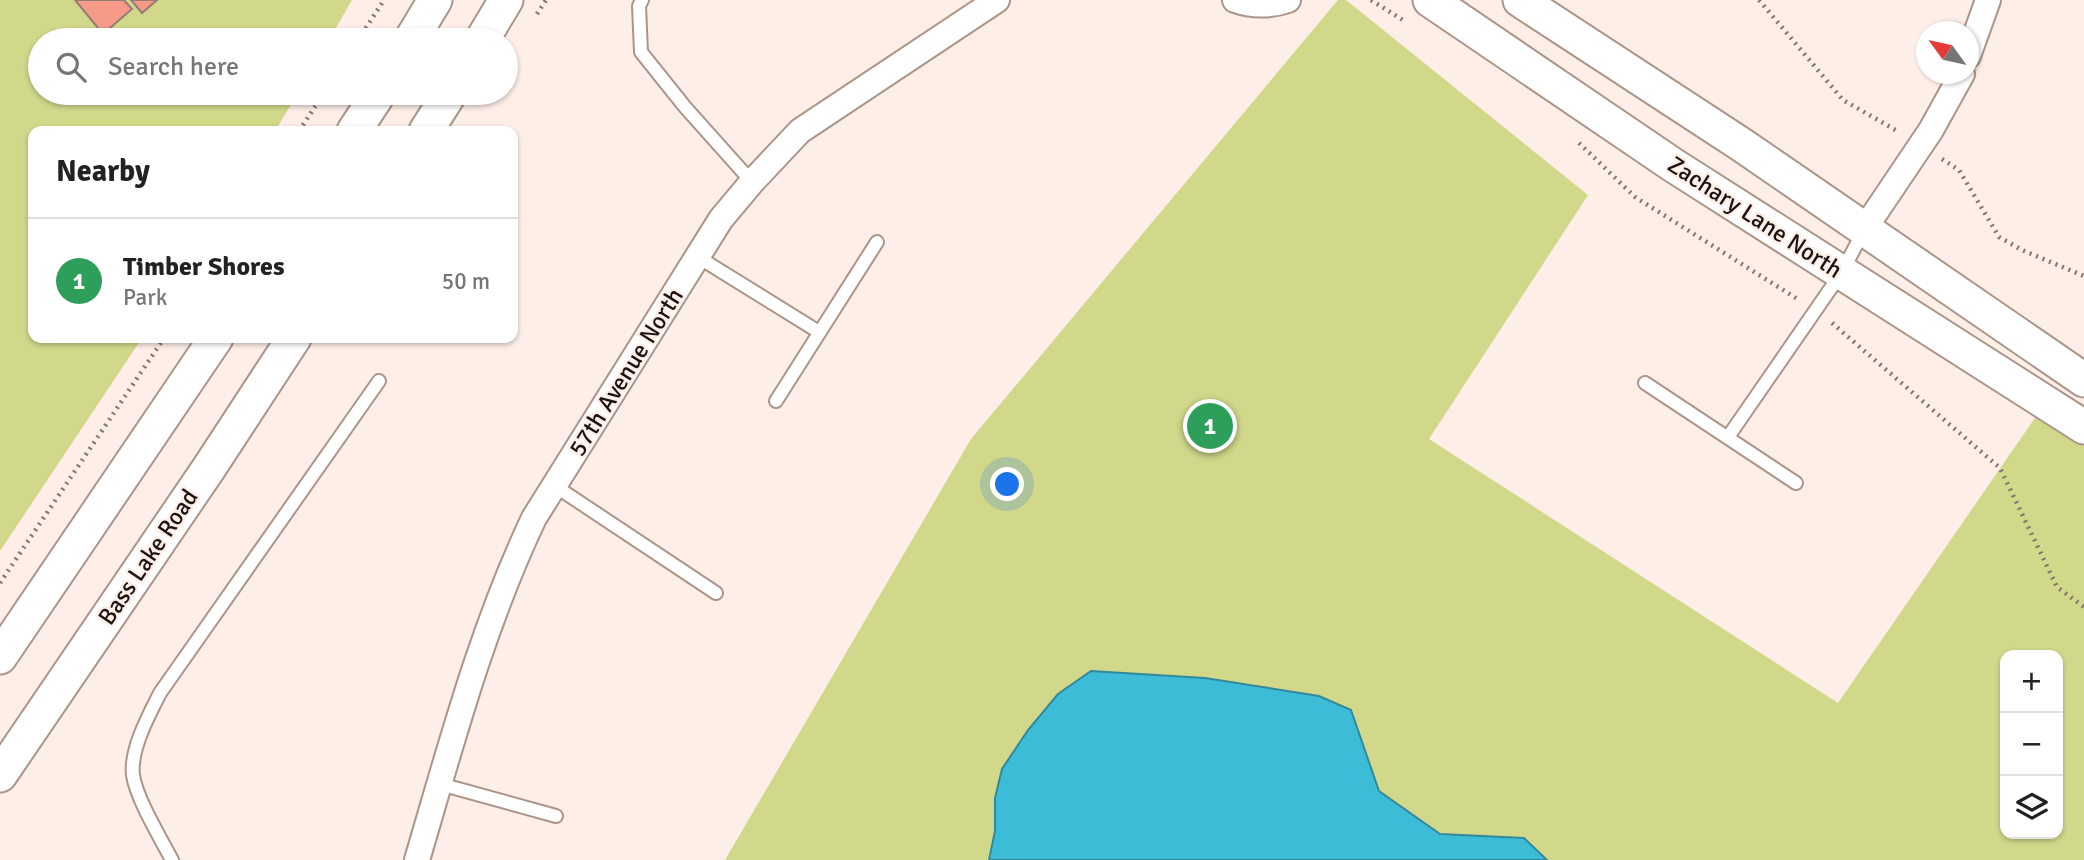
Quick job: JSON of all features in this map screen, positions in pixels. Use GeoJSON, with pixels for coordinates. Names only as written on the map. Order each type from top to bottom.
{"type":"FeatureCollection","features":[{"type":"Feature","properties":{"kind":"street"},"geometry":{"type":"LineString","coordinates":[[418,28],[435,0]]}},
{"type":"Feature","properties":{"kind":"street"},"geometry":{"type":"LineString","coordinates":[[489,28],[506,0]]}},
{"type":"Feature","properties":{"kind":"street","name":"57th Avenue North"},"geometry":{"type":"LineString","coordinates":[[417,860],[495,610],[534,518],[721,219],[800,131],[997,0]]}},
{"type":"Feature","properties":{"kind":"street"},"geometry":{"type":"LineString","coordinates":[[1235,0],[1247,5],[1288,0]]}},
{"type":"Feature","properties":{"kind":"street","name":"Zachary Lane North"},"geometry":{"type":"LineString","coordinates":[[1430,0],[1673,164],[2084,427]]}},
{"type":"Feature","properties":{"kind":"street","name":"Zachary Lane North"},"geometry":{"type":"LineString","coordinates":[[1520,0],[1865,228],[2084,380]]}},
{"type":"Feature","properties":{"kind":"street"},"geometry":{"type":"LineString","coordinates":[[1979,27],[1988,0]]}},
{"type":"Feature","properties":{"kind":"street"},"geometry":{"type":"LineString","coordinates":[[1865,228],[1931,130],[1956,84]]}},
{"type":"Feature","properties":{"kind":"street"},"geometry":{"type":"LineString","coordinates":[[357,126],[371,105]]}},
{"type":"Feature","properties":{"kind":"street"},"geometry":{"type":"LineString","coordinates":[[429,126],[442,105]]}},
{"type":"Feature","properties":{"kind":"street"},"geometry":{"type":"LineString","coordinates":[[0,657],[213,343]]}},
{"type":"Feature","properties":{"kind":"street","name":"Bass Lake Road"},"geometry":{"type":"LineString","coordinates":[[0,775],[291,343]]}},
{"type":"Feature","properties":{"kind":"lane"},"geometry":{"type":"LineString","coordinates":[[642,0],[639,6],[641,52],[685,107],[752,182]]}},
{"type":"Feature","properties":{"kind":"lane"},"geometry":{"type":"LineString","coordinates":[[1728,437],[1842,272],[1865,228]]}},
{"type":"Feature","properties":{"kind":"lane"},"geometry":{"type":"LineString","coordinates":[[776,401],[877,242]]}},
{"type":"Feature","properties":{"kind":"lane"},"geometry":{"type":"LineString","coordinates":[[698,257],[819,332]]}},
{"type":"Feature","properties":{"kind":"lane"},"geometry":{"type":"LineString","coordinates":[[172,860],[149,817],[133,775],[139,735],[160,693],[379,381]]}},
{"type":"Feature","properties":{"kind":"lane"},"geometry":{"type":"LineString","coordinates":[[1645,383],[1796,483]]}},
{"type":"Feature","properties":{"kind":"lane"},"geometry":{"type":"LineString","coordinates":[[555,486],[716,593]]}},
{"type":"Feature","properties":{"kind":"lane"},"geometry":{"type":"LineString","coordinates":[[440,784],[556,816]]}},
{"type":"Feature","properties":{"kind":"path"},"geometry":{"type":"LineString","coordinates":[[366,28],[384,0]]}},
{"type":"Feature","properties":{"kind":"path"},"geometry":{"type":"LineString","coordinates":[[1371,0],[1406,23]]}},
{"type":"Feature","properties":{"kind":"path"},"geometry":{"type":"LineString","coordinates":[[302,126],[316,105]]}},
{"type":"Feature","properties":{"kind":"path"},"geometry":{"type":"LineString","coordinates":[[1577,141],[1635,197],[1815,310],[2000,468],[2057,587],[2084,607]]}},
{"type":"Feature","properties":{"kind":"path"},"geometry":{"type":"LineString","coordinates":[[0,583],[161,343]]}},
{"type":"Feature","properties":{"kind":"green space"},"geometry":{"type":"Polygon","coordinates":[[[0,0],[352,0],[336,28],[28,28],[28,105],[291,105],[278,126],[28,126],[28,343],[139,343],[0,551],[0,0]]]}},
{"type":"Feature","properties":{"kind":"green space"},"geometry":{"type":"Polygon","coordinates":[[[1338,0],[1346,0],[1588,195],[1429,439],[1838,703],[2039,412],[2084,441],[2084,860],[725,860],[971,439],[1338,0]]]}},
{"type":"Feature","properties":{"kind":"water"},"geometry":{"type":"Polygon","coordinates":[[[1091,671],[1205,678],[1319,696],[1351,710],[1379,791],[1440,834],[1524,838],[1547,860],[989,860],[995,831],[995,798],[1002,769],[1028,730],[1058,694],[1091,671]]]}},
{"type":"Feature","properties":{"kind":"building"},"geometry":{"type":"Polygon","coordinates":[[[75,0],[124,0],[132,9],[110,28],[98,28],[75,0]]]}},
{"type":"Feature","properties":{"kind":"building"},"geometry":{"type":"Polygon","coordinates":[[[131,0],[157,0],[142,13],[131,0]]]}},
{"type":"Feature","properties":{"kind":"place","name":"Timber Shores"},"geometry":{"type":"Point","coordinates":[1210,426]}}]}
